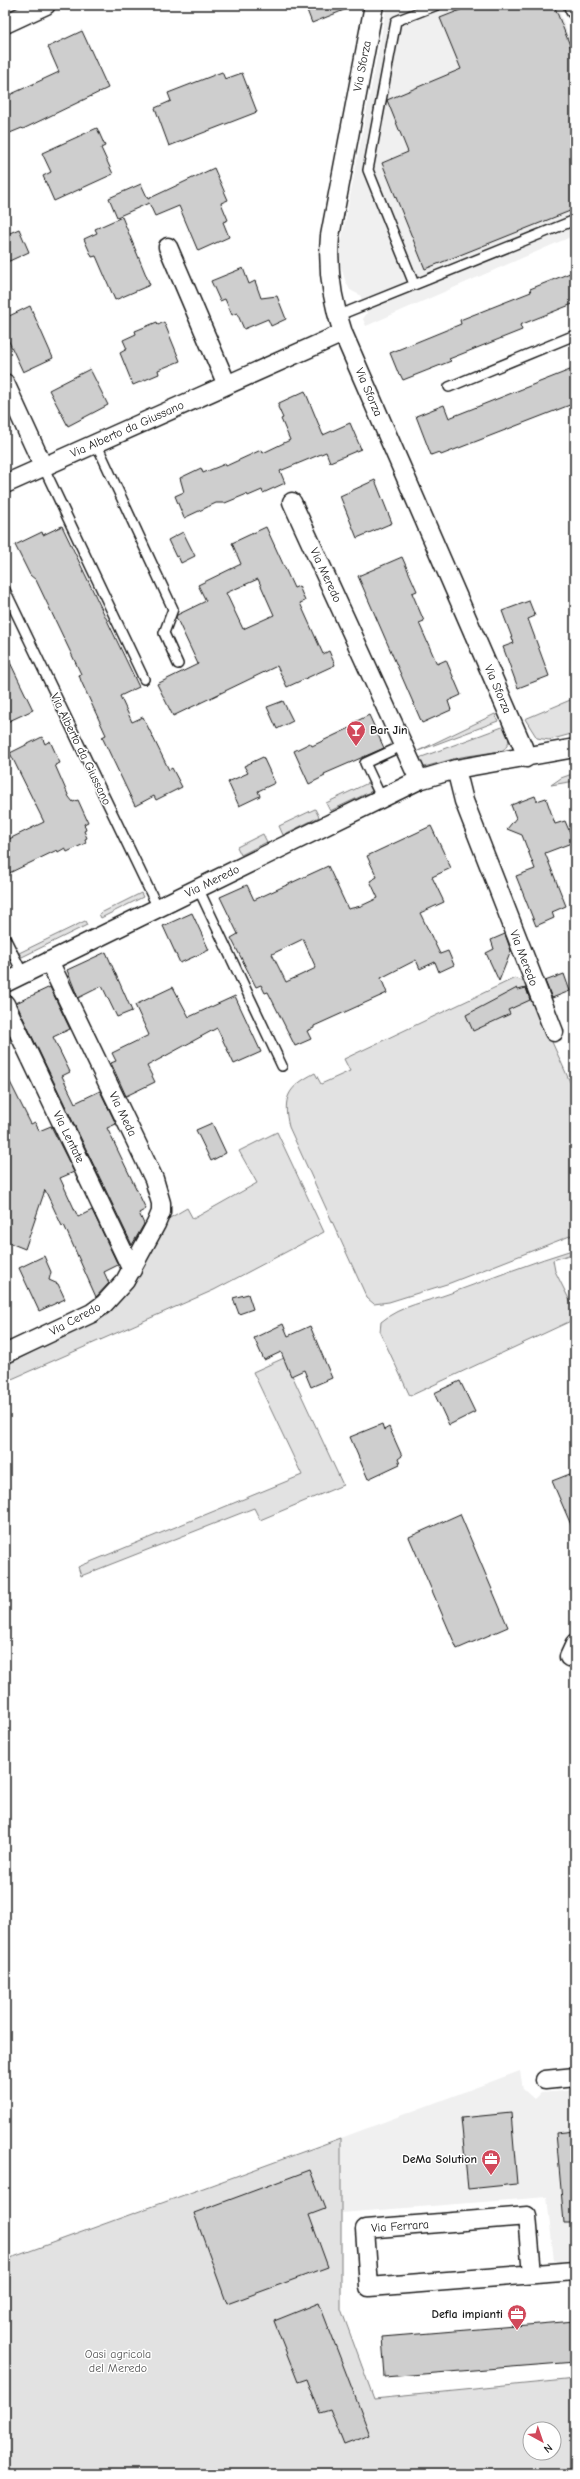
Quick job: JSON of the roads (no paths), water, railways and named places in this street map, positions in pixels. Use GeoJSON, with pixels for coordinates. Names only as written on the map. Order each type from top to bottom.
{"type":"FeatureCollection","features":[{"type":"Feature","properties":{"kind":"street"},"geometry":{"type":"LineString","coordinates":[[5,24],[46,5]]}},
{"type":"Feature","properties":{"kind":"street","name":"Via Sforza"},"geometry":{"type":"LineString","coordinates":[[374,5],[330,236],[330,279],[337,316],[343,333],[523,747],[526,758]]}},
{"type":"Feature","properties":{"kind":"street"},"geometry":{"type":"LineString","coordinates":[[573,5],[575,10]]}},
{"type":"Feature","properties":{"kind":"street"},"geometry":{"type":"LineString","coordinates":[[168,247],[227,385]]}},
{"type":"Feature","properties":{"kind":"street","name":"Via Alberto da Giussano"},"geometry":{"type":"LineString","coordinates":[[5,484],[343,333]]}},
{"type":"Feature","properties":{"kind":"street"},"geometry":{"type":"LineString","coordinates":[[5,383],[43,466]]}},
{"type":"Feature","properties":{"kind":"street","name":"Via Meredo"},"geometry":{"type":"LineString","coordinates":[[292,502],[419,780]]}},
{"type":"Feature","properties":{"kind":"street","name":"Via Meredo"},"geometry":{"type":"LineString","coordinates":[[5,983],[381,797],[419,780],[456,769],[526,758],[575,748]]}},
{"type":"Feature","properties":{"kind":"street","name":"Via Meredo"},"geometry":{"type":"LineString","coordinates":[[456,769],[464,801],[554,1032]]}},
{"type":"Feature","properties":{"kind":"street","name":"Via Meda"},"geometry":{"type":"LineString","coordinates":[[49,961],[159,1190],[161,1212],[132,1270]]}},
{"type":"Feature","properties":{"kind":"street","name":"Via Lentate"},"geometry":{"type":"LineString","coordinates":[[5,1004],[132,1270]]}},
{"type":"Feature","properties":{"kind":"street","name":"Via Ceredo"},"geometry":{"type":"LineString","coordinates":[[5,1354],[92,1313],[115,1293],[132,1270]]}},
{"type":"Feature","properties":{"kind":"street"},"geometry":{"type":"LineString","coordinates":[[545,2080],[575,2077]]}},
{"type":"Feature","properties":{"kind":"street","name":"Via Ferrara"},"geometry":{"type":"LineString","coordinates":[[532,2274],[527,2216],[365,2229],[369,2287],[575,2271]]}},
{"type":"Feature","properties":{"kind":"lane"},"geometry":{"type":"LineString","coordinates":[[414,284],[368,170],[396,21],[437,5]]}},
{"type":"Feature","properties":{"kind":"lane"},"geometry":{"type":"LineString","coordinates":[[337,316],[575,220]]}},
{"type":"Feature","properties":{"kind":"lane"},"geometry":{"type":"LineString","coordinates":[[449,387],[575,335]]}},
{"type":"Feature","properties":{"kind":"lane"},"geometry":{"type":"LineString","coordinates":[[96,443],[173,610],[164,633],[178,664]]}},
{"type":"Feature","properties":{"kind":"lane"},"geometry":{"type":"LineString","coordinates":[[43,466],[144,679]]}},
{"type":"Feature","properties":{"kind":"lane","name":"Via Alberto da Giussano"},"geometry":{"type":"LineString","coordinates":[[5,590],[158,908]]}},
{"type":"Feature","properties":{"kind":"lane"},"geometry":{"type":"LineString","coordinates":[[381,797],[365,763],[404,745]]}},
{"type":"Feature","properties":{"kind":"lane"},"geometry":{"type":"LineString","coordinates":[[198,888],[282,1066]]}},
{"type":"Feature","properties":{"kind":"lane"},"geometry":{"type":"LineString","coordinates":[[5,938],[23,974]]}},
{"type":"Feature","properties":{"kind":"place","name":"Bar Jin"},"geometry":{"type":"Point","coordinates":[356,747]}},
{"type":"Feature","properties":{"kind":"place","name":"DeMa Solution"},"geometry":{"type":"Point","coordinates":[491,2176]}},
{"type":"Feature","properties":{"kind":"place","name":"Defla impianti"},"geometry":{"type":"Point","coordinates":[517,2331]}},
{"type":"Feature","properties":{"kind":"park label","name":"Oasi agricola del Meredo"},"geometry":{"type":"Point","coordinates":[118,2361]}}]}
